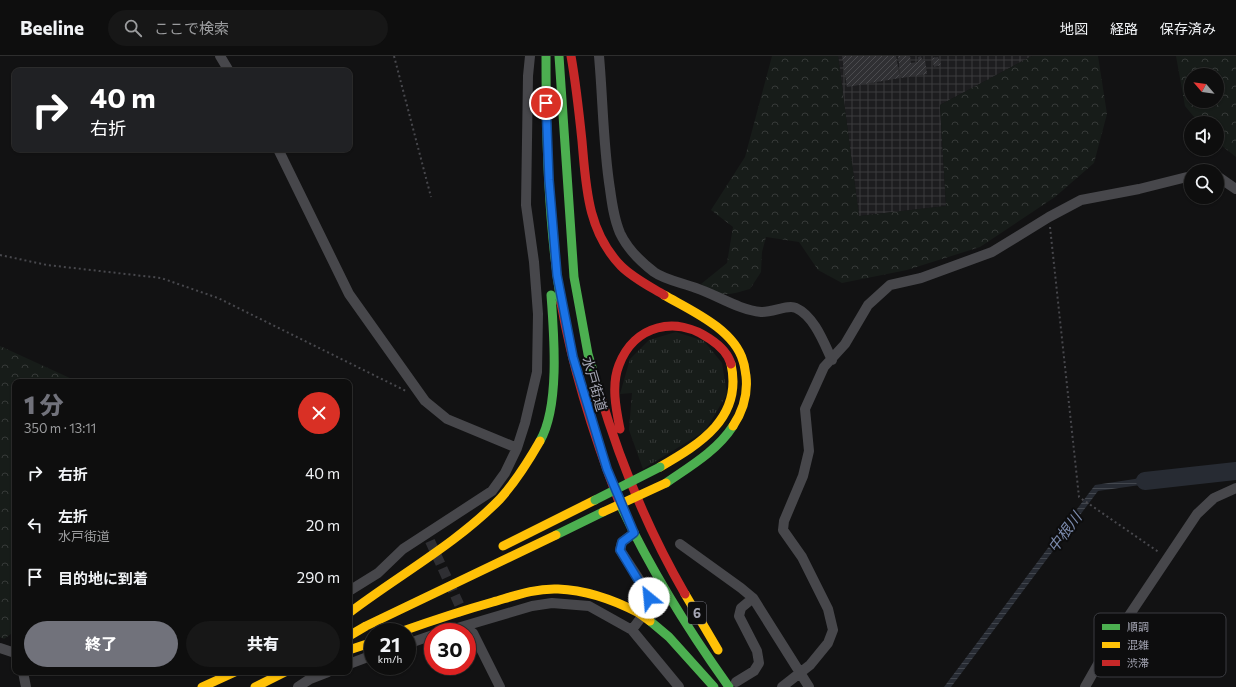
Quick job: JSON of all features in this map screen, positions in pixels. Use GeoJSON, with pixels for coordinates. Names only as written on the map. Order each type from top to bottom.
{"type":"FeatureCollection","features":[{"type":"Feature","properties":{"kind":"highway","name":"水戸街道"},"geometry":{"type":"LineString","coordinates":[[546,56],[549,180],[557,275],[573,357],[607,469],[634,533],[654,572],[735,685]]}},
{"type":"Feature","properties":{"kind":"highway","name":"水戸街道"},"geometry":{"type":"LineString","coordinates":[[559,56],[570,234],[580,316],[588,354],[610,428],[640,506],[721,656]]}},
{"type":"Feature","properties":{"kind":"highway"},"geometry":{"type":"LineString","coordinates":[[352,634],[366,626],[666,483],[716,446],[733,427],[743,411],[747,391],[747,374],[737,349],[718,326],[646,286],[623,267],[608,250],[594,225],[585,179],[577,92],[571,56]]}},
{"type":"Feature","properties":{"kind":"highway"},"geometry":{"type":"LineString","coordinates":[[352,617],[497,502],[519,479],[545,432],[554,377],[548,229],[549,180]]}},
{"type":"Feature","properties":{"kind":"highway"},"geometry":{"type":"LineString","coordinates":[[496,550],[595,500],[660,467],[689,450],[720,422],[730,406],[733,386],[730,360],[722,350],[697,332],[675,325],[658,328],[634,343],[619,365],[616,379],[616,408],[621,435],[656,538]]}},
{"type":"Feature","properties":{"kind":"highway"},"geometry":{"type":"LineString","coordinates":[[416,626],[452,613],[516,595],[556,589],[591,593],[613,600],[639,613],[650,621],[669,637],[714,687]]}},
{"type":"Feature","properties":{"kind":"highway"},"geometry":{"type":"LineString","coordinates":[[352,649],[364,645]]}},
{"type":"Feature","properties":{"kind":"highway"},"geometry":{"type":"LineString","coordinates":[[729,669],[735,685]]}},
{"type":"Feature","properties":{"kind":"highway"},"geometry":{"type":"LineString","coordinates":[[202,687],[228,675]]}},
{"type":"Feature","properties":{"kind":"highway"},"geometry":{"type":"LineString","coordinates":[[255,687],[279,675]]}},
{"type":"Feature","properties":{"kind":"street"},"geometry":{"type":"LineString","coordinates":[[220,56],[227,68]]}},
{"type":"Feature","properties":{"kind":"street"},"geometry":{"type":"LineString","coordinates":[[352,589],[378,573],[403,550],[429,537],[492,491],[505,473],[517,448],[530,407],[537,372],[538,314],[534,262],[526,206],[528,76],[530,56]]}},
{"type":"Feature","properties":{"kind":"street"},"geometry":{"type":"LineString","coordinates":[[599,56],[605,157],[614,216],[620,234],[637,257],[655,273],[710,293],[746,310],[762,313],[777,311],[789,307],[797,308],[809,318],[821,337],[832,360]]}},
{"type":"Feature","properties":{"kind":"street"},"geometry":{"type":"LineString","coordinates":[[279,152],[349,294],[425,401],[447,419],[517,448]]}},
{"type":"Feature","properties":{"kind":"street"},"geometry":{"type":"LineString","coordinates":[[782,687],[810,665],[828,643],[833,630],[828,609],[802,557],[783,530],[784,521],[803,476],[809,451],[806,428],[806,403],[818,376],[824,367],[845,344],[868,305],[890,285],[921,278],[992,252],[1049,217],[1081,200],[1139,189],[1184,178]]}},
{"type":"Feature","properties":{"kind":"street"},"geometry":{"type":"LineString","coordinates":[[1224,181],[1236,189]]}},
{"type":"Feature","properties":{"kind":"street"},"geometry":{"type":"LineString","coordinates":[[1131,613],[1196,514],[1206,504],[1224,492],[1236,488]]}},
{"type":"Feature","properties":{"kind":"street"},"geometry":{"type":"LineString","coordinates":[[632,630],[647,609],[649,598],[620,550],[622,542],[634,533]]}},
{"type":"Feature","properties":{"kind":"street"},"geometry":{"type":"LineString","coordinates":[[680,544],[742,588],[753,598],[809,687]]}},
{"type":"Feature","properties":{"kind":"street"},"geometry":{"type":"LineString","coordinates":[[735,685],[754,671],[759,663],[756,650],[739,616],[741,608],[753,598]]}},
{"type":"Feature","properties":{"kind":"street"},"geometry":{"type":"LineString","coordinates":[[474,623],[532,606],[552,603],[589,606],[632,630],[678,687]]}},
{"type":"Feature","properties":{"kind":"street"},"geometry":{"type":"LineString","coordinates":[[476,639],[500,687]]}},
{"type":"Feature","properties":{"kind":"street"},"geometry":{"type":"LineString","coordinates":[[0,648],[12,652]]}},
{"type":"Feature","properties":{"kind":"street"},"geometry":{"type":"LineString","coordinates":[[352,663],[364,658]]}},
{"type":"Feature","properties":{"kind":"street"},"geometry":{"type":"LineString","coordinates":[[1085,687],[1094,671]]}},
{"type":"Feature","properties":{"kind":"street"},"geometry":{"type":"LineString","coordinates":[[24,675],[26,687]]}},
{"type":"Feature","properties":{"kind":"street"},"geometry":{"type":"LineString","coordinates":[[298,687],[310,679],[320,675]]}},
{"type":"Feature","properties":{"kind":"path"},"geometry":{"type":"LineString","coordinates":[[394,56],[431,197]]}},
{"type":"Feature","properties":{"kind":"path"},"geometry":{"type":"LineString","coordinates":[[1049,217],[1079,497],[1167,558]]}},
{"type":"Feature","properties":{"kind":"path"},"geometry":{"type":"LineString","coordinates":[[0,255],[47,265],[161,278],[218,298],[425,401]]}},
{"type":"Feature","properties":{"kind":"shaded area"},"geometry":{"type":"Polygon","coordinates":[[[838,56],[1032,56],[940,105],[946,206],[859,216],[838,56]]]}},
{"type":"Feature","properties":{"kind":"green space"},"geometry":{"type":"Polygon","coordinates":[[[772,56],[838,56],[859,216],[946,206],[940,105],[1032,56],[1098,56],[1107,114],[1094,163],[1055,197],[980,247],[907,270],[842,283],[818,270],[799,242],[766,237],[762,252],[761,272],[750,289],[729,294],[719,293],[701,284],[727,263],[733,227],[711,210],[745,157],[772,56]]]}},
{"type":"Feature","properties":{"kind":"green space"},"geometry":{"type":"Polygon","coordinates":[[[1176,56],[1236,56],[1236,157],[1224,148],[1224,116],[1193,116],[1187,108],[1224,108],[1224,68],[1184,68],[1184,100],[1176,56]]]}},
{"type":"Feature","properties":{"kind":"green space"},"geometry":{"type":"Polygon","coordinates":[[[676,332],[704,341],[722,363],[727,394],[705,431],[643,469],[629,430],[632,393],[620,394],[630,359],[649,340],[676,332]]]}},
{"type":"Feature","properties":{"kind":"green space"},"geometry":{"type":"Polygon","coordinates":[[[0,346],[72,379],[12,379],[12,633],[4,639],[0,637],[0,346]]]}},
{"type":"Feature","properties":{"kind":"water"},"geometry":{"type":"Polygon","coordinates":[[[1168,474],[1168,481],[1098,491],[951,687],[944,687],[1095,485],[1168,474]]]}},
{"type":"Feature","properties":{"kind":"building"},"geometry":{"type":"Polygon","coordinates":[[[842,56],[896,56],[900,78],[847,87],[842,56]]]}},
{"type":"Feature","properties":{"kind":"building"},"geometry":{"type":"Polygon","coordinates":[[[898,56],[910,56],[911,63],[918,62],[918,57],[921,56],[922,60],[925,60],[927,74],[901,78],[898,56]]]}},
{"type":"Feature","properties":{"kind":"building"},"geometry":{"type":"Polygon","coordinates":[[[938,57],[941,65],[934,67],[932,58],[938,57]]]}},
{"type":"Feature","properties":{"kind":"waterway","name":"中根川"},"geometry":{"type":"LineString","coordinates":[[1145,481],[1236,471]]}},
{"type":"Feature","properties":{"kind":"tunnel"},"geometry":{"type":"LineString","coordinates":[[430,541],[464,615]]}},
{"type":"Feature","properties":{"kind":"traffic: fast"},"geometry":{"type":"LineString","coordinates":[[546,56],[549,180],[553,241],[561,303]]}},
{"type":"Feature","properties":{"kind":"traffic: fast"},"geometry":{"type":"LineString","coordinates":[[559,56],[574,277],[588,354],[599,391]]}},
{"type":"Feature","properties":{"kind":"traffic: fast"},"geometry":{"type":"LineString","coordinates":[[540,441],[551,409],[553,390],[554,350],[551,295]]}},
{"type":"Feature","properties":{"kind":"traffic: fast"},"geometry":{"type":"LineString","coordinates":[[666,483],[711,451],[733,426]]}},
{"type":"Feature","properties":{"kind":"traffic: fast"},"geometry":{"type":"LineString","coordinates":[[595,500],[660,467]]}},
{"type":"Feature","properties":{"kind":"traffic: fast"},"geometry":{"type":"LineString","coordinates":[[619,502],[643,551],[683,620],[729,687]]}},
{"type":"Feature","properties":{"kind":"traffic: fast"},"geometry":{"type":"LineString","coordinates":[[556,535],[603,512]]}},
{"type":"Feature","properties":{"kind":"traffic: fast"},"geometry":{"type":"LineString","coordinates":[[650,621],[669,637],[714,687]]}},
{"type":"Feature","properties":{"kind":"traffic: slow"},"geometry":{"type":"LineString","coordinates":[[664,295],[698,314],[721,330],[731,339],[738,350],[745,367],[746,389],[740,414],[733,426]]}},
{"type":"Feature","properties":{"kind":"traffic: slow"},"geometry":{"type":"LineString","coordinates":[[660,467],[690,449],[703,439],[715,427],[724,414],[731,400],[733,383],[731,364]]}},
{"type":"Feature","properties":{"kind":"traffic: slow"},"geometry":{"type":"LineString","coordinates":[[352,611],[427,559],[483,515],[500,499],[511,485],[540,441]]}},
{"type":"Feature","properties":{"kind":"traffic: slow"},"geometry":{"type":"LineString","coordinates":[[603,512],[666,483]]}},
{"type":"Feature","properties":{"kind":"traffic: slow"},"geometry":{"type":"LineString","coordinates":[[503,546],[595,500]]}},
{"type":"Feature","properties":{"kind":"traffic: slow"},"geometry":{"type":"LineString","coordinates":[[352,634],[366,626],[556,535]]}},
{"type":"Feature","properties":{"kind":"traffic: slow"},"geometry":{"type":"LineString","coordinates":[[416,627],[517,595],[549,589],[579,591],[610,600],[639,613]]}},
{"type":"Feature","properties":{"kind":"traffic: slow"},"geometry":{"type":"LineString","coordinates":[[685,594],[718,650]]}},
{"type":"Feature","properties":{"kind":"traffic: slow"},"geometry":{"type":"LineString","coordinates":[[639,613],[650,621]]}},
{"type":"Feature","properties":{"kind":"traffic: slow"},"geometry":{"type":"LineString","coordinates":[[352,649],[364,645]]}},
{"type":"Feature","properties":{"kind":"traffic: slow"},"geometry":{"type":"LineString","coordinates":[[202,687],[228,675]]}},
{"type":"Feature","properties":{"kind":"traffic: slow"},"geometry":{"type":"LineString","coordinates":[[255,687],[279,675]]}},
{"type":"Feature","properties":{"kind":"traffic: jam"},"geometry":{"type":"LineString","coordinates":[[571,56],[579,109],[587,191],[595,223],[601,238],[621,266],[636,278],[664,295]]}},
{"type":"Feature","properties":{"kind":"traffic: jam"},"geometry":{"type":"LineString","coordinates":[[561,303],[585,404],[619,502]]}},
{"type":"Feature","properties":{"kind":"traffic: jam"},"geometry":{"type":"LineString","coordinates":[[620,429],[615,397],[615,381],[619,365],[626,351],[645,333],[657,328],[670,326],[684,327],[710,339],[728,356],[731,364]]}},
{"type":"Feature","properties":{"kind":"traffic: jam"},"geometry":{"type":"LineString","coordinates":[[599,391],[616,444],[636,495],[659,545],[685,594]]}},
{"type":"Feature","properties":{"kind":"route"},"geometry":{"type":"LineString","coordinates":[[546,103],[549,180],[557,275],[573,357],[607,469],[634,533],[622,542],[620,550],[648,593],[649,598]]}}]}
